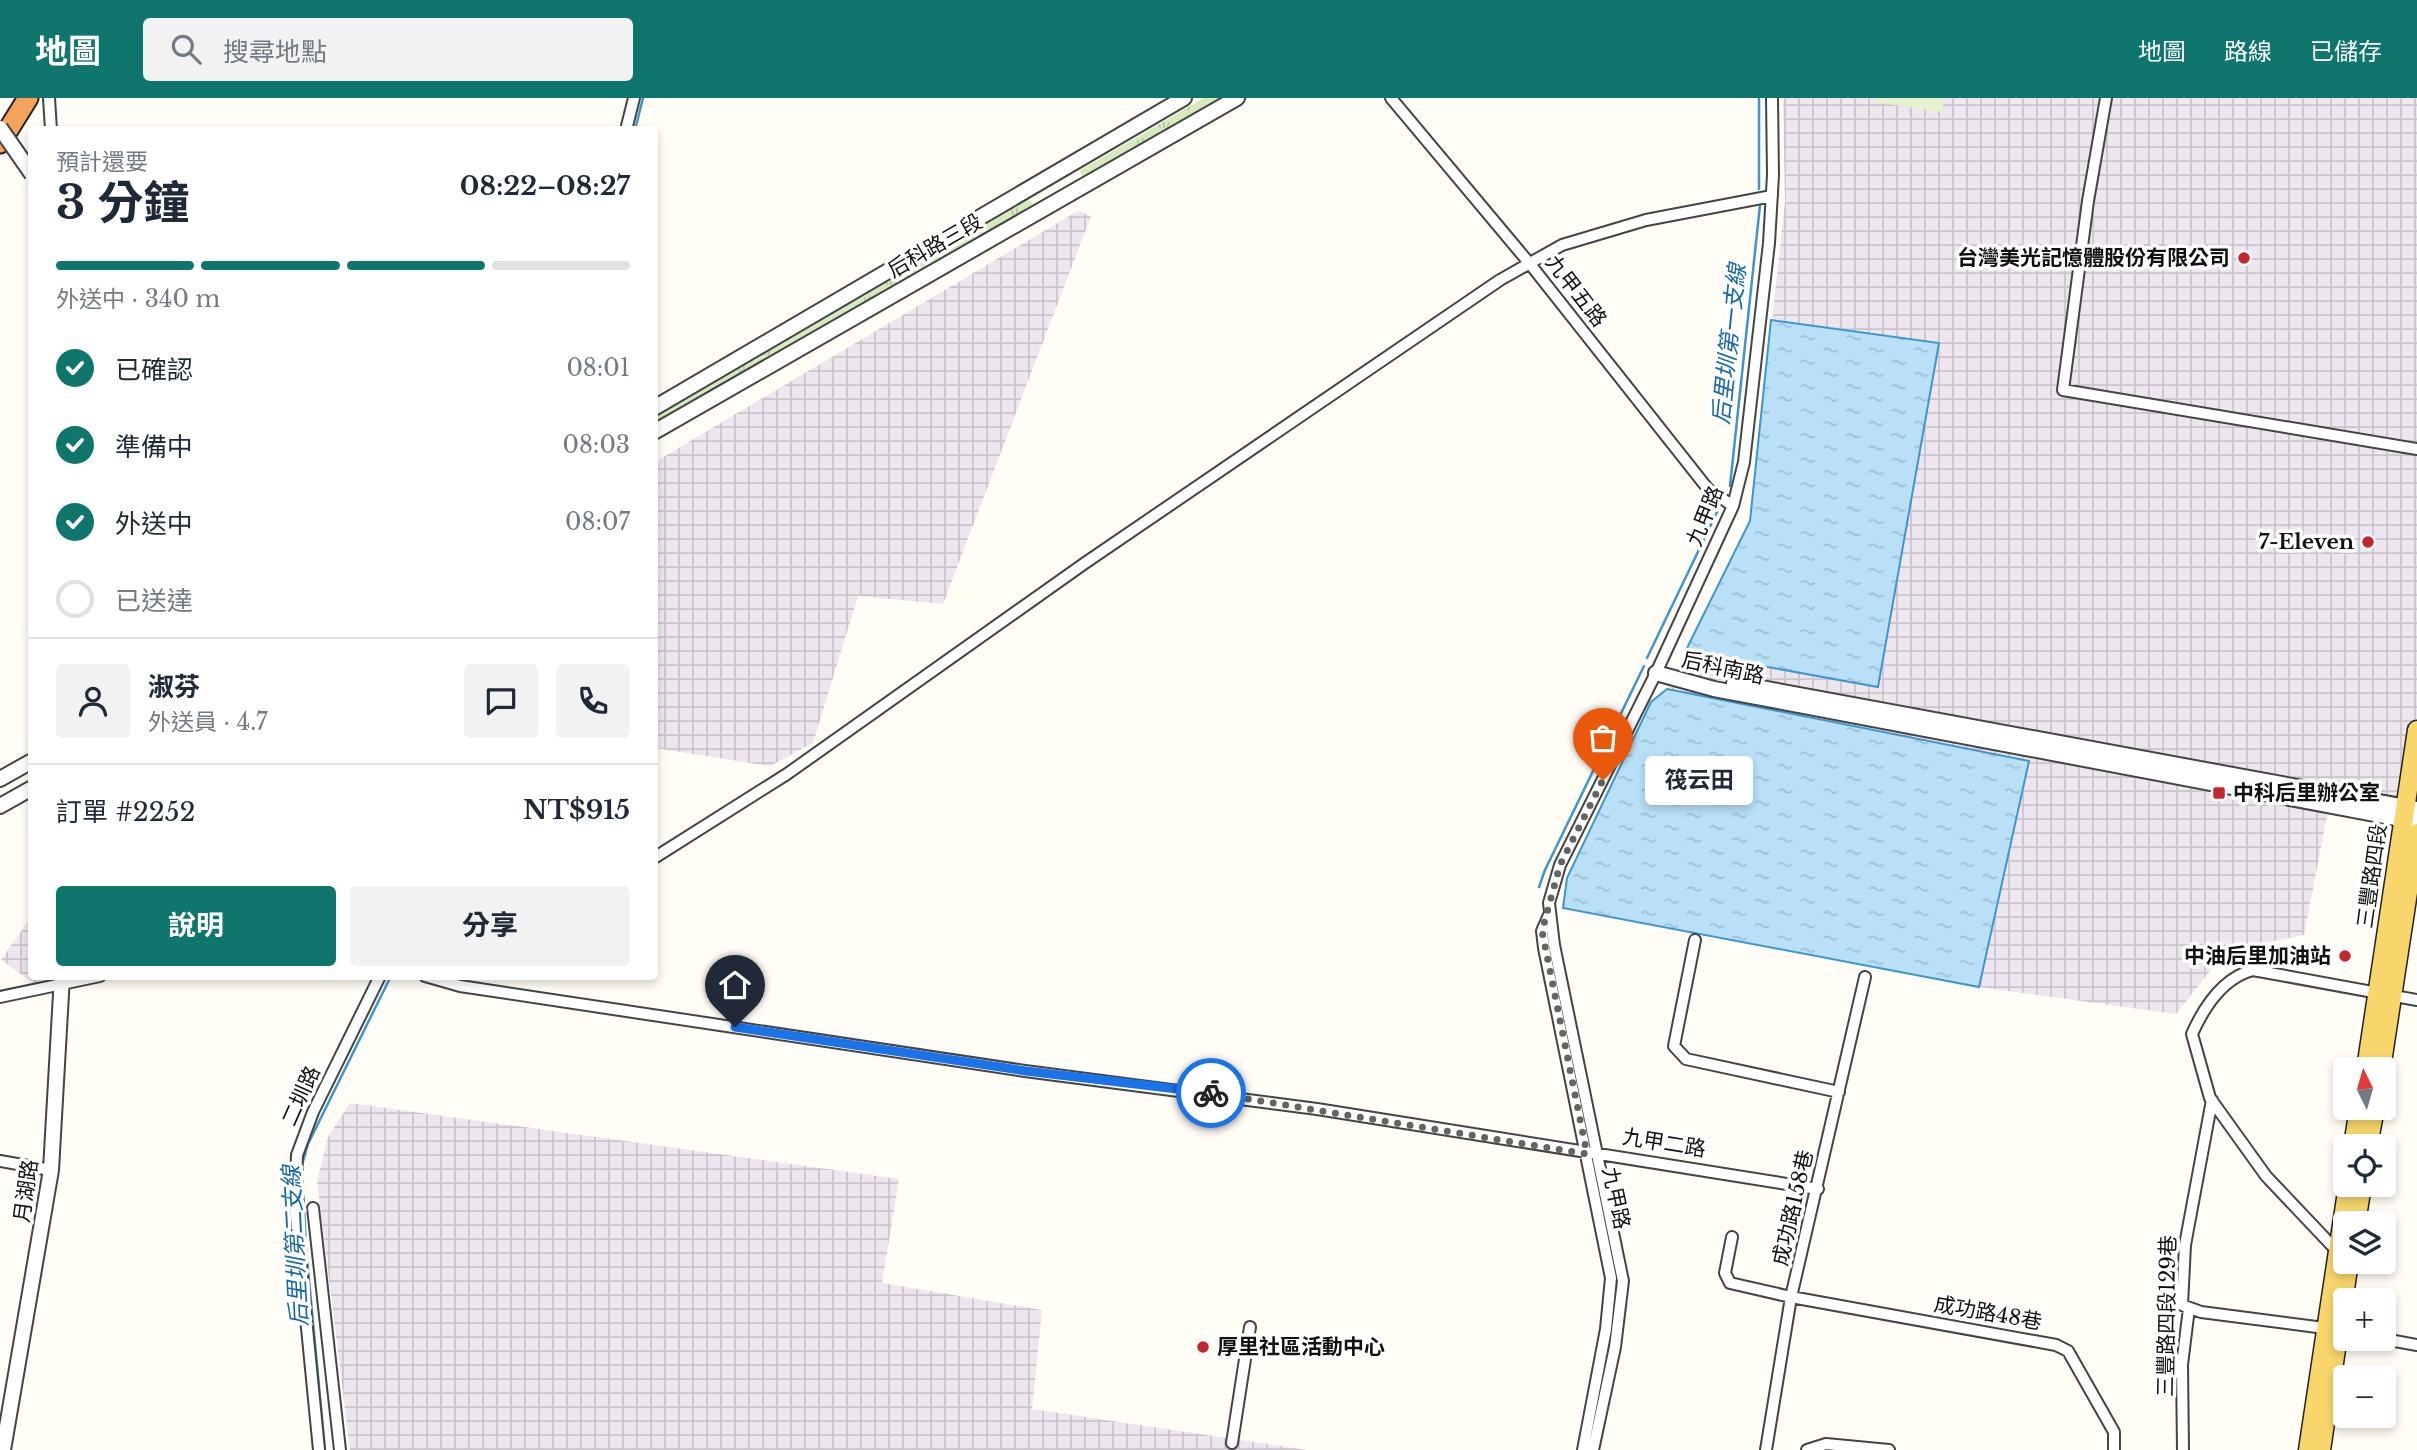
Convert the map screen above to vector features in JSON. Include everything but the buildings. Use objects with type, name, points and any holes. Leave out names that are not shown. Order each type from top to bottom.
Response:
[{"type":"highway","points":[[0,144],[28,98]]},
{"type":"main road","name":"三豐路四段","points":[[2382,1057],[2386,993],[2411,814],[2417,730]]},
{"type":"main road","name":"三豐路四段","points":[[2369,1057],[2386,993],[2417,834]]},
{"type":"main road","points":[[2308,1450],[2333,1343]]},
{"type":"main road","points":[[2321,1450],[2333,1351]]},
{"type":"street","points":[[49,98],[51,126]]},
{"type":"street","points":[[626,126],[634,98]]},
{"type":"street","name":"后科路三段","points":[[658,406],[1184,98]]},
{"type":"street","name":"后科路三段","points":[[658,430],[1237,98]]},
{"type":"street","name":"九甲五路","points":[[1391,98],[1530,264],[1708,489],[1733,506]]},
{"type":"street","name":"九甲路","points":[[1583,1450],[1611,1297],[1609,1258],[1593,1154],[1549,915],[1552,890],[1560,865],[1656,673],[1733,506],[1744,462],[1772,196],[1772,98]]},
{"type":"street","points":[[2106,98],[2088,201],[2063,390],[2417,449]]},
{"type":"street","points":[[0,128],[28,168]]},
{"type":"street","points":[[658,855],[787,774],[1096,555],[1448,314],[1562,245],[1646,220],[1772,196]]},
{"type":"street","name":"后科南路","points":[[1656,673],[1714,689],[2411,814]]},
{"type":"street","points":[[0,779],[28,763]]},
{"type":"street","points":[[0,806],[28,790]]},
{"type":"street","points":[[1695,940],[1674,1046],[1685,1059],[1839,1092]]},
{"type":"street","points":[[2333,1243],[2266,1176],[2212,1100],[2192,1034],[2205,1005],[2238,973],[2252,970],[2417,1000]]},
{"type":"street","name":"成功路158巷","points":[[1766,1450],[1791,1297],[1865,977]]},
{"type":"street","points":[[0,997],[62,980]]},
{"type":"street","name":"月湖路","points":[[4,1450],[51,1170],[62,980]]},
{"type":"street","name":"二圳路","points":[[319,1450],[295,1206],[297,1155],[313,1112],[378,980]]},
{"type":"street","name":"九甲二路","points":[[439,980],[460,986],[1026,1071],[1317,1109],[1818,1189]]},
{"type":"street","name":"三豐路四段129巷","points":[[2183,1450],[2182,1364],[2189,1308],[2182,1305],[2185,1245],[2212,1100]]},
{"type":"street","name":"九甲路","points":[[1593,1154],[1623,1280],[1616,1336],[1593,1450]]},
{"type":"street","points":[[0,1161],[51,1170]]},
{"type":"street","points":[[313,1208],[340,1450]]},
{"type":"street","name":"成功路48巷","points":[[1732,1237],[1725,1273],[1730,1283],[1791,1297],[2056,1345],[2068,1351],[2114,1432],[2115,1450]]},
{"type":"street","points":[[2189,1308],[2333,1330]]},
{"type":"street","points":[[1232,1443],[1250,1327]]},
{"type":"street","points":[[2396,1341],[2417,1345]]},
{"type":"street","points":[[1807,1450],[1826,1444],[1889,1450]]},
{"type":"shaded area","points":[[1783,98],[2417,98],[2417,801],[2333,785],[2304,935],[2226,951],[2176,1014],[1979,987],[1563,908],[1567,878],[1651,702],[1667,689],[1750,521],[1785,202]]},
{"type":"shaded area","points":[[1078,211],[1091,216],[943,604],[858,596],[813,743],[770,766],[658,748],[658,460]]},
{"type":"shaded area","points":[[28,921],[28,979],[1,960]]},
{"type":"shaded area","points":[[29,980],[45,980],[35,984]]},
{"type":"shaded area","points":[[350,1103],[899,1179],[882,1283],[1042,1310],[1032,1409],[1307,1450],[350,1450],[317,1181],[328,1137]]},
{"type":"green space","points":[[1204,98],[1225,98],[1085,179],[1079,171]]},
{"type":"green space","points":[[1875,98],[1944,98],[1942,112],[1875,102]]},
{"type":"green space","points":[[1027,197],[1035,209],[658,422],[658,412]]},
{"type":"water","points":[[1771,320],[1939,343],[1878,687],[1685,652],[1750,521]]},
{"type":"water","points":[[1667,689],[2029,761],[1979,987],[1563,908],[1567,878],[1651,702]]},
{"type":"waterway","name":"后里圳第二支線","points":[[636,126],[643,98]]},
{"type":"waterway","name":"后里圳第一支線","points":[[1759,98],[1759,189]]},
{"type":"waterway","name":"后里圳第一支線","points":[[1730,486],[1760,205]]},
{"type":"waterway","name":"后里圳第一支線","points":[[1647,658],[1719,508]]},
{"type":"waterway","name":"后里圳第一支線","points":[[1539,887],[1644,666]]},
{"type":"waterway","name":"后里圳第二支線","points":[[325,1450],[306,1248],[302,1165],[308,1144],[389,980]]},
{"type":"waterway","name":"后里圳第一支線","points":[[1605,1362],[1613,1324]]},
{"type":"waterway","name":"后里圳第一支線","points":[[1597,1405],[1599,1396]]},
{"type":"way so far","points":[[1211,1093],[1587,1154],[1542,931],[1549,915],[1549,903],[1560,865],[1603,780]]},
{"type":"place","name":"台灣美光記憶體股份有限公司","points":[[2244,258]]},
{"type":"place","name":"7-Eleven","points":[[2368,542]]},
{"type":"place","name":"筏云田","points":[[1603,780]]},
{"type":"place","name":"中科后里辦公室","points":[[2219,793]]},
{"type":"place","name":"中油后里加油站","points":[[2345,956]]},
{"type":"place","name":"厚里社區活動中心","points":[[1203,1347]]},
{"type":"route","points":[[735,1027],[1026,1071],[1211,1093]]}]
